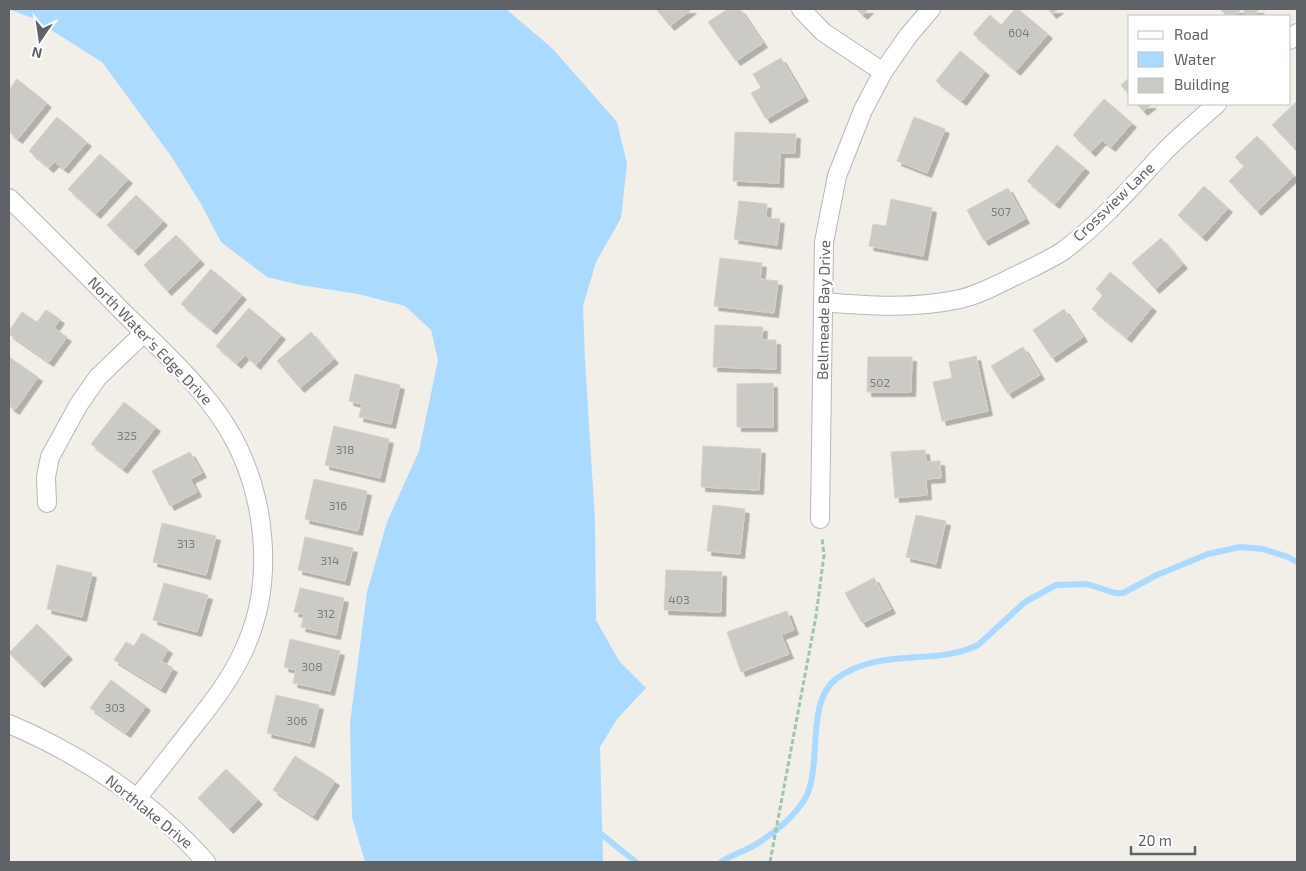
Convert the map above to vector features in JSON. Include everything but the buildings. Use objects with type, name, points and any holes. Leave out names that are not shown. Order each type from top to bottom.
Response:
[{"type":"street","points":[[801,9],[823,32],[883,72]]},
{"type":"street","name":"Bellmeade Bay Drive","points":[[820,519],[824,242],[837,176],[863,110],[883,72],[908,36],[931,9]]},
{"type":"street","name":"Crossview Lane","points":[[823,302],[870,306],[908,306],[960,299],[982,292],[1041,263],[1061,252],[1086,232],[1167,149],[1216,105]]},
{"type":"street","name":"North Water's Edge Drive","points":[[9,198],[196,386],[213,406],[235,442],[254,487],[260,517],[264,554],[253,625],[244,650],[232,674],[217,696],[137,798]]},
{"type":"street","points":[[48,503],[46,477],[50,456],[79,404],[98,378],[144,333]]},
{"type":"street","name":"Northlake Drive","points":[[9,724],[56,746],[137,798],[206,862]]},
{"type":"path","points":[[770,862],[816,616],[824,555],[820,519]]},
{"type":"water","points":[[9,9],[506,9],[553,49],[617,122],[627,164],[621,218],[596,262],[583,306],[595,521],[596,620],[619,661],[646,688],[617,719],[600,747],[603,862],[365,862],[352,817],[350,723],[367,592],[387,522],[419,451],[438,360],[431,330],[405,306],[358,294],[300,285],[267,277],[221,242],[201,204],[171,156],[102,62],[32,18]]},
{"type":"waterway","points":[[721,862],[756,844],[773,832],[791,817],[801,805],[810,786],[817,719],[821,703],[827,689],[836,679],[853,669],[889,660],[943,655],[978,645],[1025,602],[1056,585],[1087,584],[1115,593],[1123,593],[1157,575],[1208,554],[1240,547],[1263,549],[1297,562]]},
{"type":"waterway","points":[[596,830],[636,862]]}]
